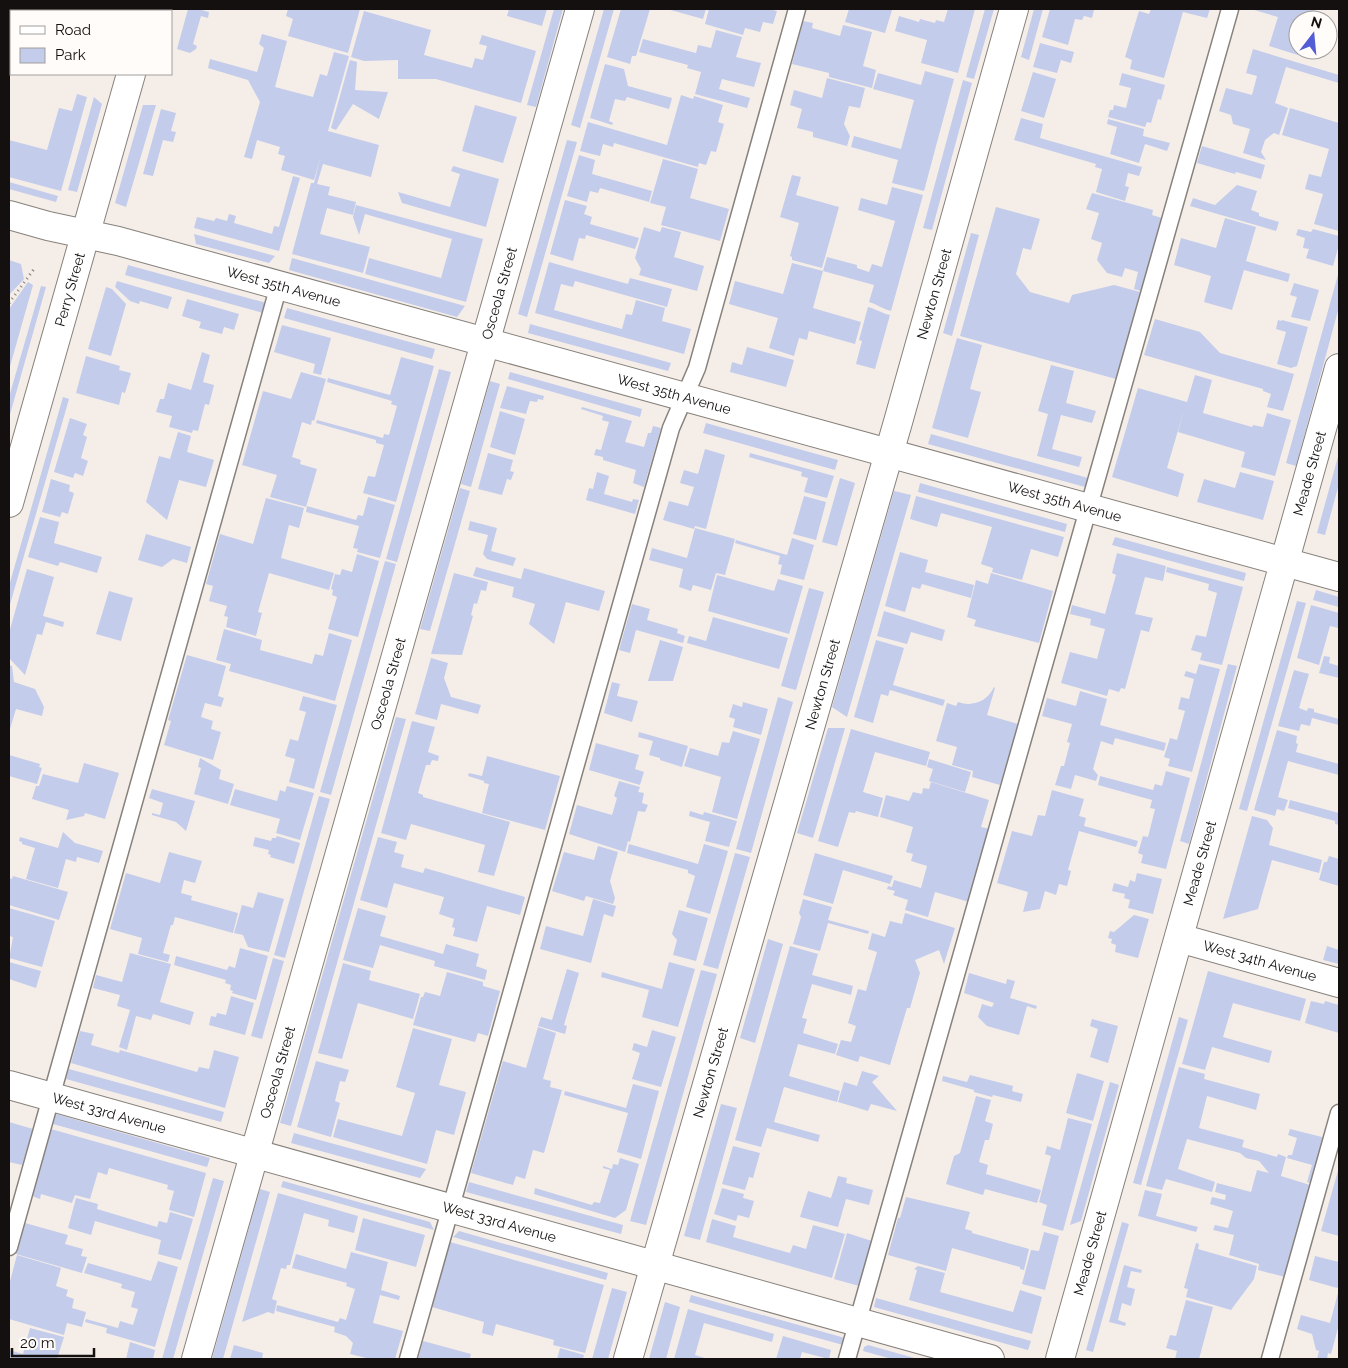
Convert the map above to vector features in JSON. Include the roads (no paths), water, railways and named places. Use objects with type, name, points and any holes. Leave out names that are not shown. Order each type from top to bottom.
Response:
[{"type":"street","name":"Osceola Street","points":[[196,1359],[580,9]]},
{"type":"street","name":"Newton Street","points":[[628,1359],[889,453],[1014,9]]},
{"type":"street","name":"Perry Street","points":[[9,503],[130,75]]},
{"type":"street","name":"West 35th Avenue","points":[[9,215],[48,226],[118,241],[1339,577]]},
{"type":"street","name":"Meade Street","points":[[1060,1359],[1339,368]]},
{"type":"street","name":"West 34th Avenue","points":[[1179,938],[1339,983]]},
{"type":"street","name":"West 33rd Avenue","points":[[9,1085],[990,1359]]},
{"type":"lane","points":[[408,1359],[671,428],[697,368],[798,9]]},
{"type":"lane","points":[[847,1359],[1230,9]]},
{"type":"lane","points":[[9,1247],[278,285]]},
{"type":"lane","points":[[1270,1359],[1339,1114]]}]
